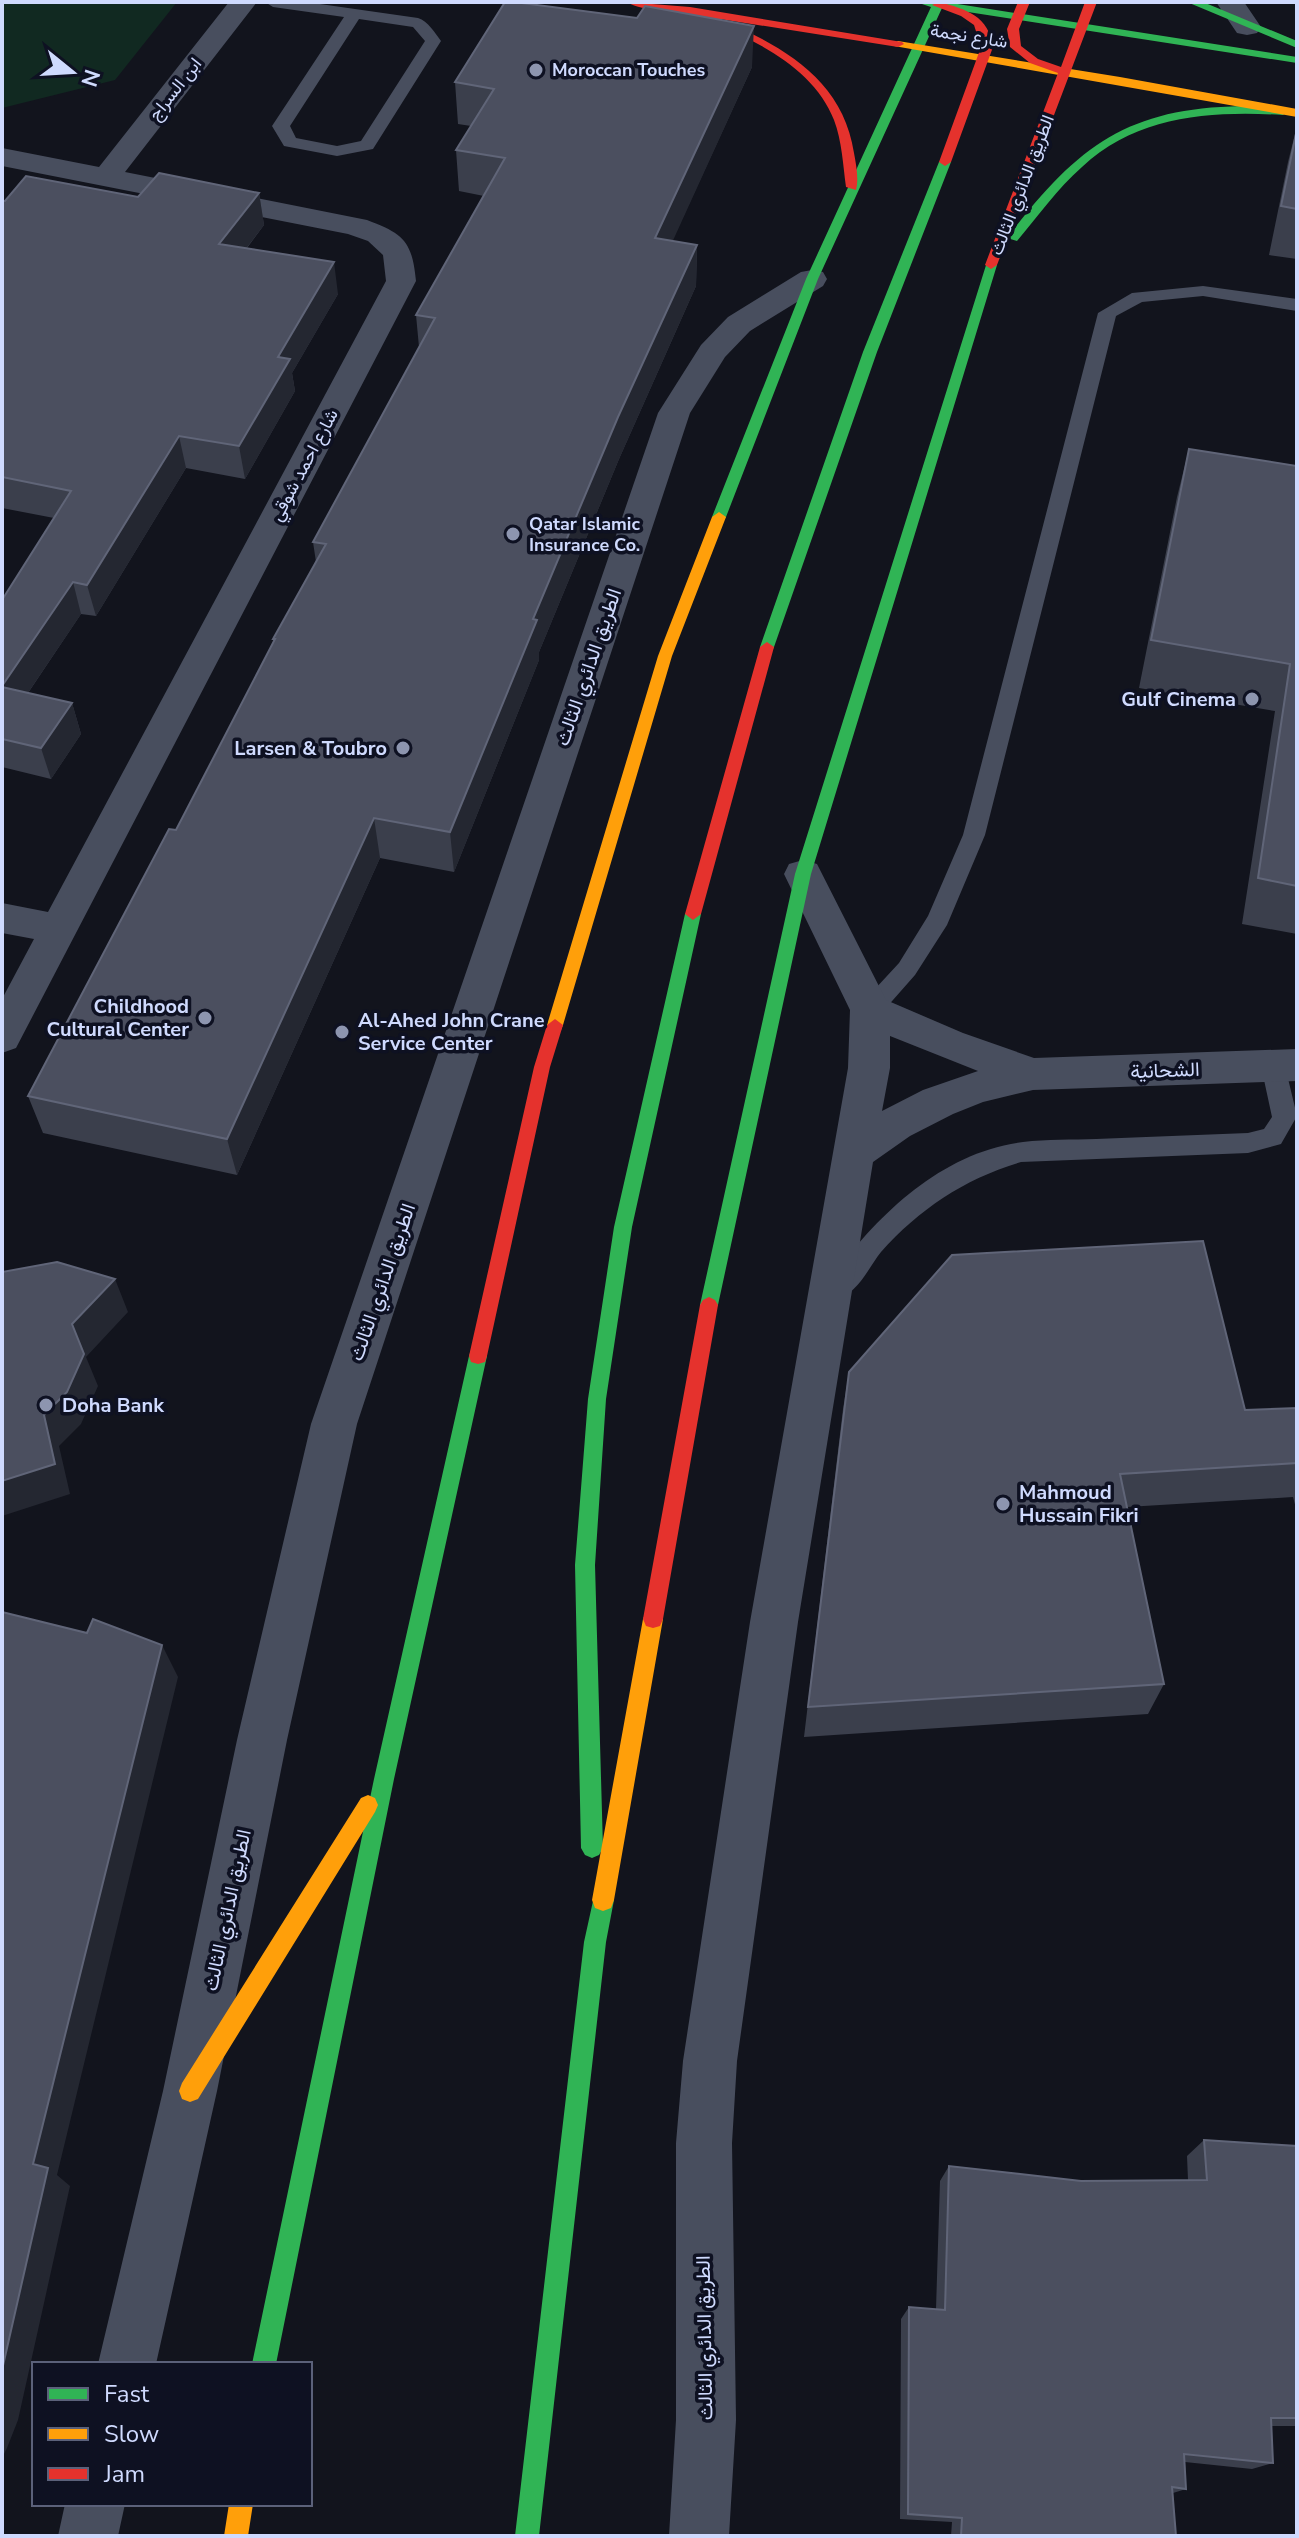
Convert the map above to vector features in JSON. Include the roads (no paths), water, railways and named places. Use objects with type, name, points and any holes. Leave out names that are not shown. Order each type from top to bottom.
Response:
[{"type":"main road","name":"شارع نجمة","points":[[633,2],[984,58],[1290,112]]},
{"type":"main road","name":"الطريق الدائري الثالث","points":[[527,2536],[595,1942],[710,1302],[803,874],[991,264],[1091,2]]},
{"type":"main road","points":[[1193,2],[1247,27],[1297,45]]},
{"type":"main road","name":"شارع نجمة","points":[[933,3],[1021,9],[1082,27],[1297,60]]},
{"type":"main road","points":[[264,2362],[384,1779],[542,1067],[665,656],[812,279],[917,48],[933,3],[972,16],[984,27],[988,40],[984,58],[870,352],[769,641],[700,883],[623,1227],[597,1399],[585,1565],[595,1942]]},
{"type":"main road","points":[[1021,9],[1013,35],[1016,47],[1034,61],[1065,72]]},
{"type":"main road","points":[[690,10],[781,55],[815,81],[839,117],[852,187]]},
{"type":"main road","points":[[892,102],[918,95]]},
{"type":"main road","points":[[947,100],[964,114]]},
{"type":"main road","points":[[991,264],[1074,168],[1119,135],[1157,118],[1203,109],[1241,107],[1290,112]]},
{"type":"main road","points":[[190,2091],[384,1779]]},
{"type":"main road","points":[[236,2536],[241,2506]]},
{"type":"street","name":"ابن السراج","points":[[107,176],[243,2]]},
{"type":"street","points":[[1230,2],[1247,27]]},
{"type":"street","name":"شارع احمد شوقي","points":[[2,157],[356,226],[379,235],[398,252],[401,281],[2,1037]]},
{"type":"street","name":"الطريق الدائري الثالث","points":[[127,2362],[190,2091],[262,1740],[334,1424],[674,413],[712,352],[739,324],[812,279]]},
{"type":"street","name":"الطريق الدائري الثالث","points":[[699,2536],[706,2420],[704,2143],[710,2061],[765,1684],[823,1324],[869,1068],[870,1010],[803,874]]},
{"type":"street","points":[[2,918],[57,929]]},
{"type":"street","name":"الشحانية","points":[[870,1010],[949,1044],[1033,1074]]},
{"type":"street","name":"الشحانية","points":[[853,1154],[905,1116],[935,1101],[966,1089],[1033,1074],[1285,1065]]},
{"type":"street","points":[[88,2536],[95,2506]]},
{"type":"lane","points":[[273,2],[418,23],[433,41],[367,145],[337,151],[290,142],[281,126],[354,14]]},
{"type":"lane","points":[[870,1010],[907,969],[939,919],[974,835],[1107,313],[1138,297],[1203,291],[1297,305]]},
{"type":"lane","points":[[823,1324],[839,1289],[860,1256],[886,1228],[974,1166],[1021,1152],[1261,1142],[1280,1129],[1285,1118],[1285,1065]]},
{"type":"place","name":"Moroccan Touches","points":[[536,70]]},
{"type":"place","name":"Qatar Islamic Insurance Co.","points":[[513,534]]},
{"type":"place","name":"Gulf Cinema","points":[[1252,699]]},
{"type":"place","name":"Larsen & Toubro","points":[[403,748]]},
{"type":"place","name":"Childhood Cultural Center","points":[[205,1018]]},
{"type":"place","name":"Al-Ahed John Crane Service Center","points":[[342,1032]]},
{"type":"place","name":"Doha Bank","points":[[46,1405]]},
{"type":"place","name":"Mahmoud Hussain Fikri","points":[[1003,1504]]}]
